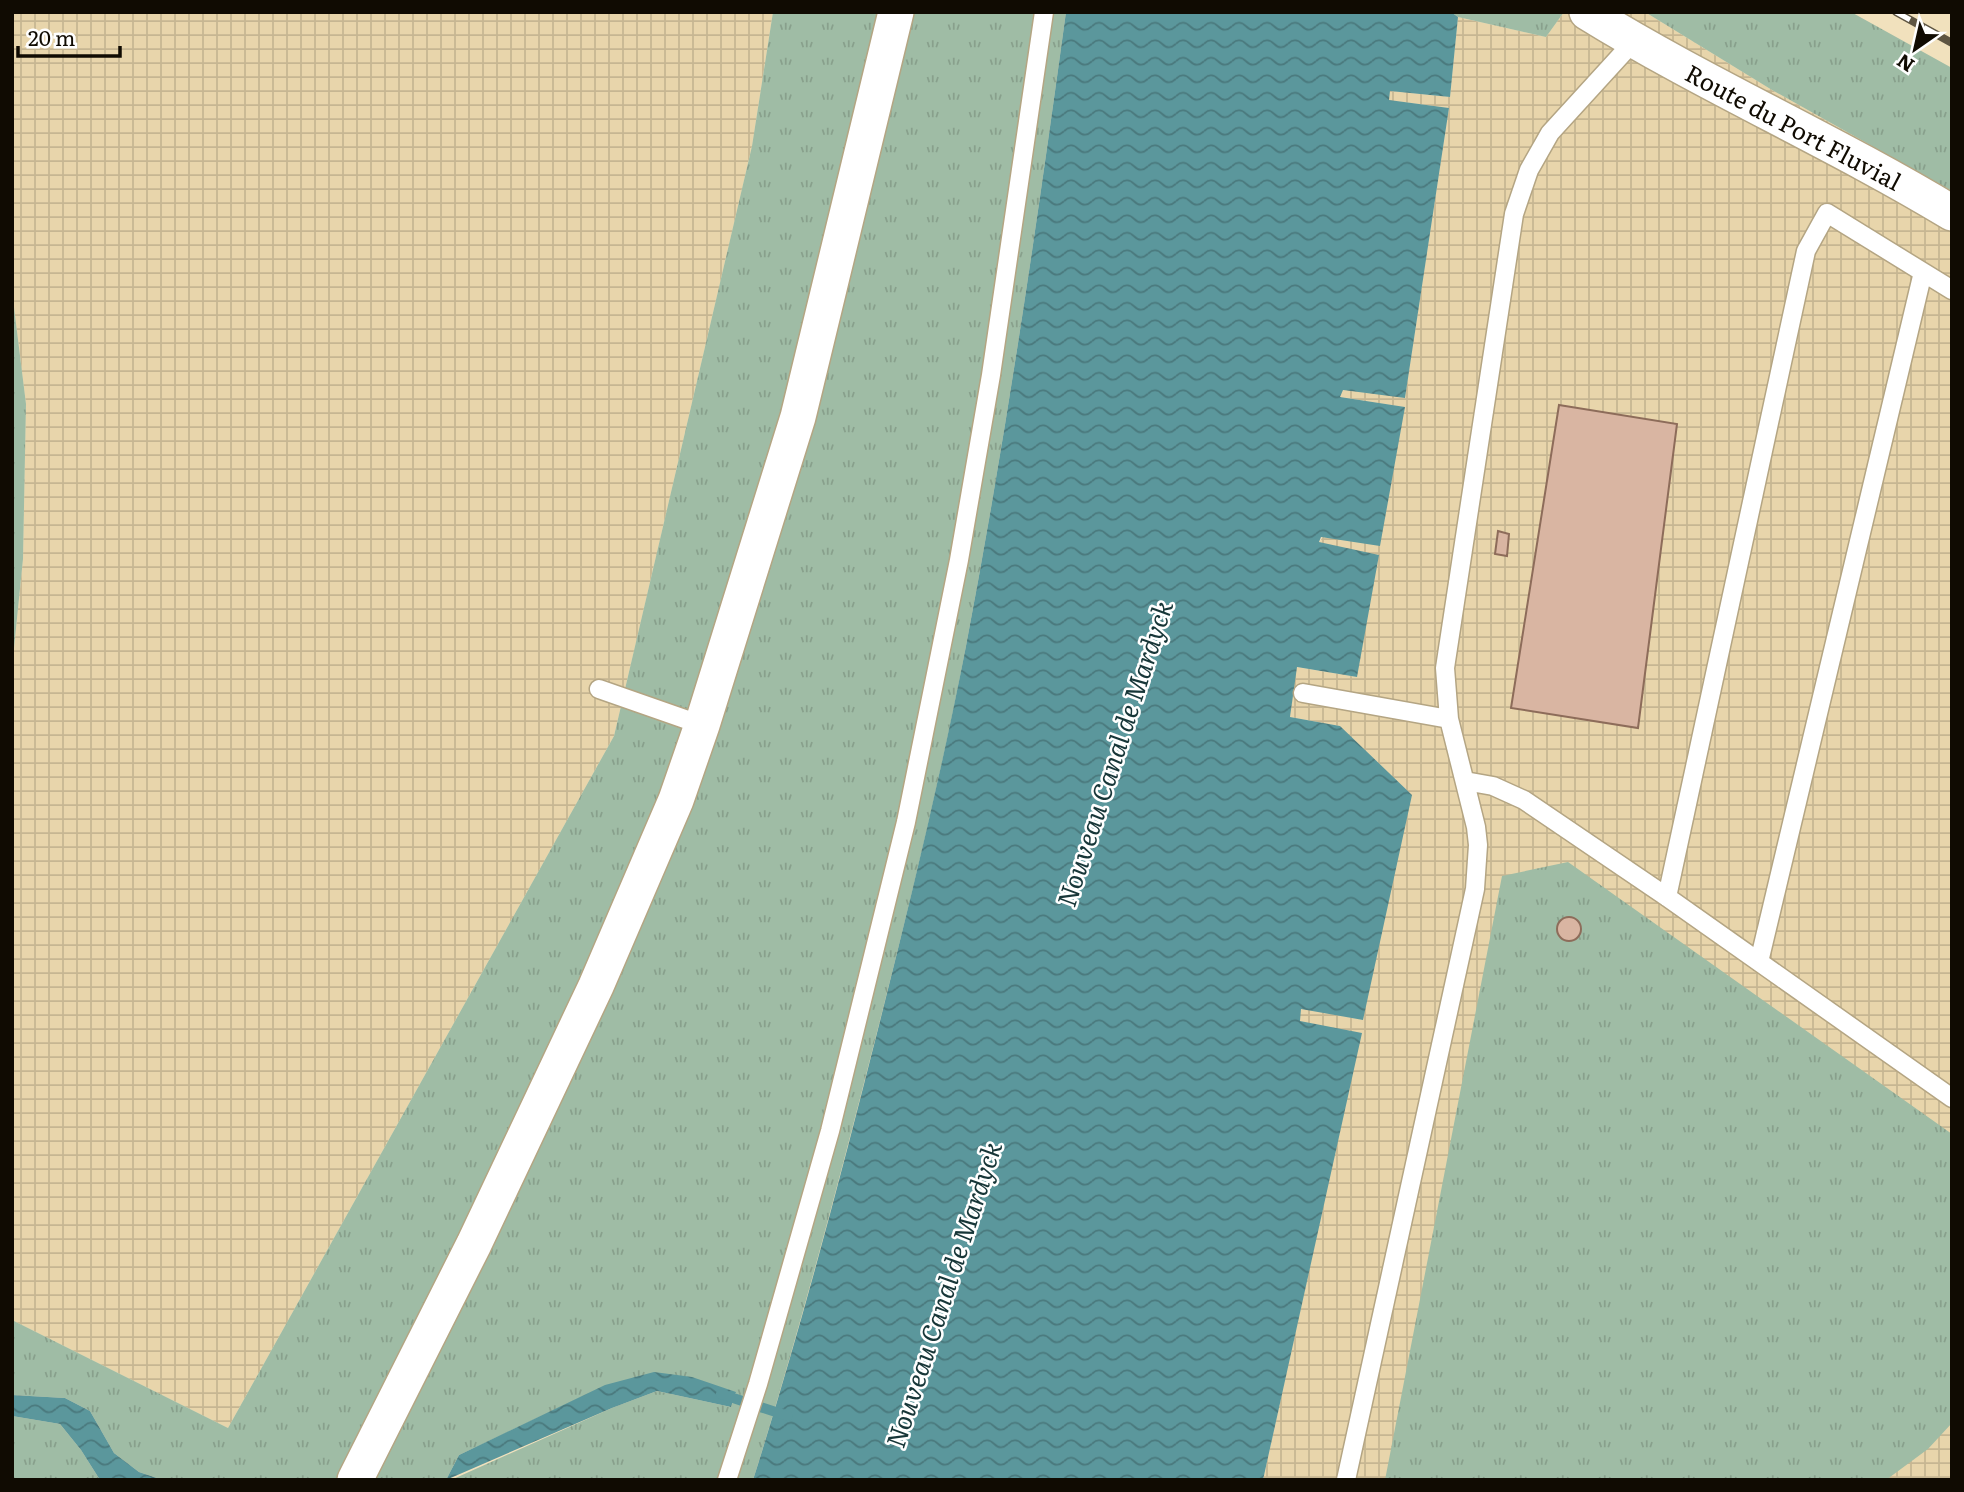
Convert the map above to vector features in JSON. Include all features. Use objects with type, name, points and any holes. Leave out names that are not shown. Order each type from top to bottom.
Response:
[{"type":"street","points":[[355,1480],[474,1244],[596,986],[664,831],[702,724],[799,417],[896,12]]},
{"type":"street","name":"Route du Port Fluvial","points":[[1587,12],[1634,41],[1790,122],[1952,213]]},
{"type":"lane","points":[[727,1480],[758,1384],[830,1131],[906,822],[959,561],[991,375],[1044,12]]},
{"type":"lane","points":[[1346,1480],[1475,889],[1478,845],[1472,807],[1449,719],[1445,688],[1447,643],[1514,214],[1529,170],[1550,133],[1634,41]]},
{"type":"lane","points":[[1667,897],[1806,251],[1827,212],[1952,290]]},
{"type":"lane","points":[[1759,962],[1923,272]]},
{"type":"lane","points":[[599,689],[702,724]]},
{"type":"lane","points":[[1303,693],[1449,719]]},
{"type":"lane","points":[[1465,781],[1493,786],[1524,800],[1667,897],[1952,1098]]},
{"type":"shaded area","points":[[12,12],[773,12],[752,146],[614,736],[228,1428],[12,1320],[12,668],[23,559],[26,404],[12,291]]},
{"type":"shaded area","points":[[1564,12],[1645,12],[1772,90],[1952,191],[1952,1480],[1263,1480],[1361,1034],[1299,1021],[1301,1008],[1363,1020],[1340,726],[1290,717],[1296,667],[1357,677],[1319,543],[1404,407],[1340,397],[1342,390],[1405,397],[1449,108],[1388,100],[1390,91],[1450,97],[1458,17],[1546,37]]},
{"type":"green space","points":[[773,12],[1066,12],[1008,409],[981,567],[946,744],[847,1148],[753,1480],[451,1480],[612,1408],[657,1391],[731,1407],[736,1393],[605,1386],[459,1455],[446,1480],[163,1480],[139,1472],[114,1453],[90,1411],[65,1398],[12,1395],[12,1320],[228,1428],[614,736],[752,146]]},
{"type":"green space","points":[[1451,12],[1564,12],[1546,37],[1458,17]]},
{"type":"green space","points":[[1645,12],[1851,12],[1952,68],[1952,191],[1772,90]]},
{"type":"green space","points":[[12,291],[26,404],[23,559],[12,668]]},
{"type":"green space","points":[[1568,862],[1952,1134],[1952,1423],[1928,1449],[1886,1480],[1385,1480],[1502,876]]},
{"type":"green space","points":[[12,1416],[60,1424],[100,1480],[12,1480]]},
{"type":"water","name":"Nouveau Canal de Mardyck","points":[[1066,12],[1451,12],[1458,17],[1450,97],[1390,91],[1389,100],[1449,108],[1405,398],[1343,390],[1340,397],[1405,407],[1380,546],[1321,537],[1319,542],[1379,555],[1357,677],[1297,667],[1290,717],[1340,726],[1412,795],[1363,1020],[1301,1009],[1300,1021],[1362,1033],[1263,1480],[753,1480],[803,1312],[849,1142],[902,934],[946,742],[981,567],[1008,409]]},
{"type":"water","points":[[654,1372],[692,1377],[736,1392],[731,1407],[657,1391],[446,1480],[459,1455],[605,1385]]},
{"type":"water","points":[[12,1395],[65,1398],[90,1411],[114,1453],[139,1472],[163,1480],[100,1480],[60,1424],[12,1416]]},
{"type":"building","points":[[1559,405],[1677,424],[1638,728],[1511,708]]},
{"type":"building","points":[[1498,531],[1509,534],[1507,556],[1495,554]]},
{"type":"building","points":[[1569,917],[1577,921],[1581,929],[1577,937],[1569,941],[1561,937],[1557,929],[1561,921]]},
{"type":"waterway","points":[[721,1394],[788,1416]]},
{"type":"railway","points":[[1896,12],[1952,43]]}]
